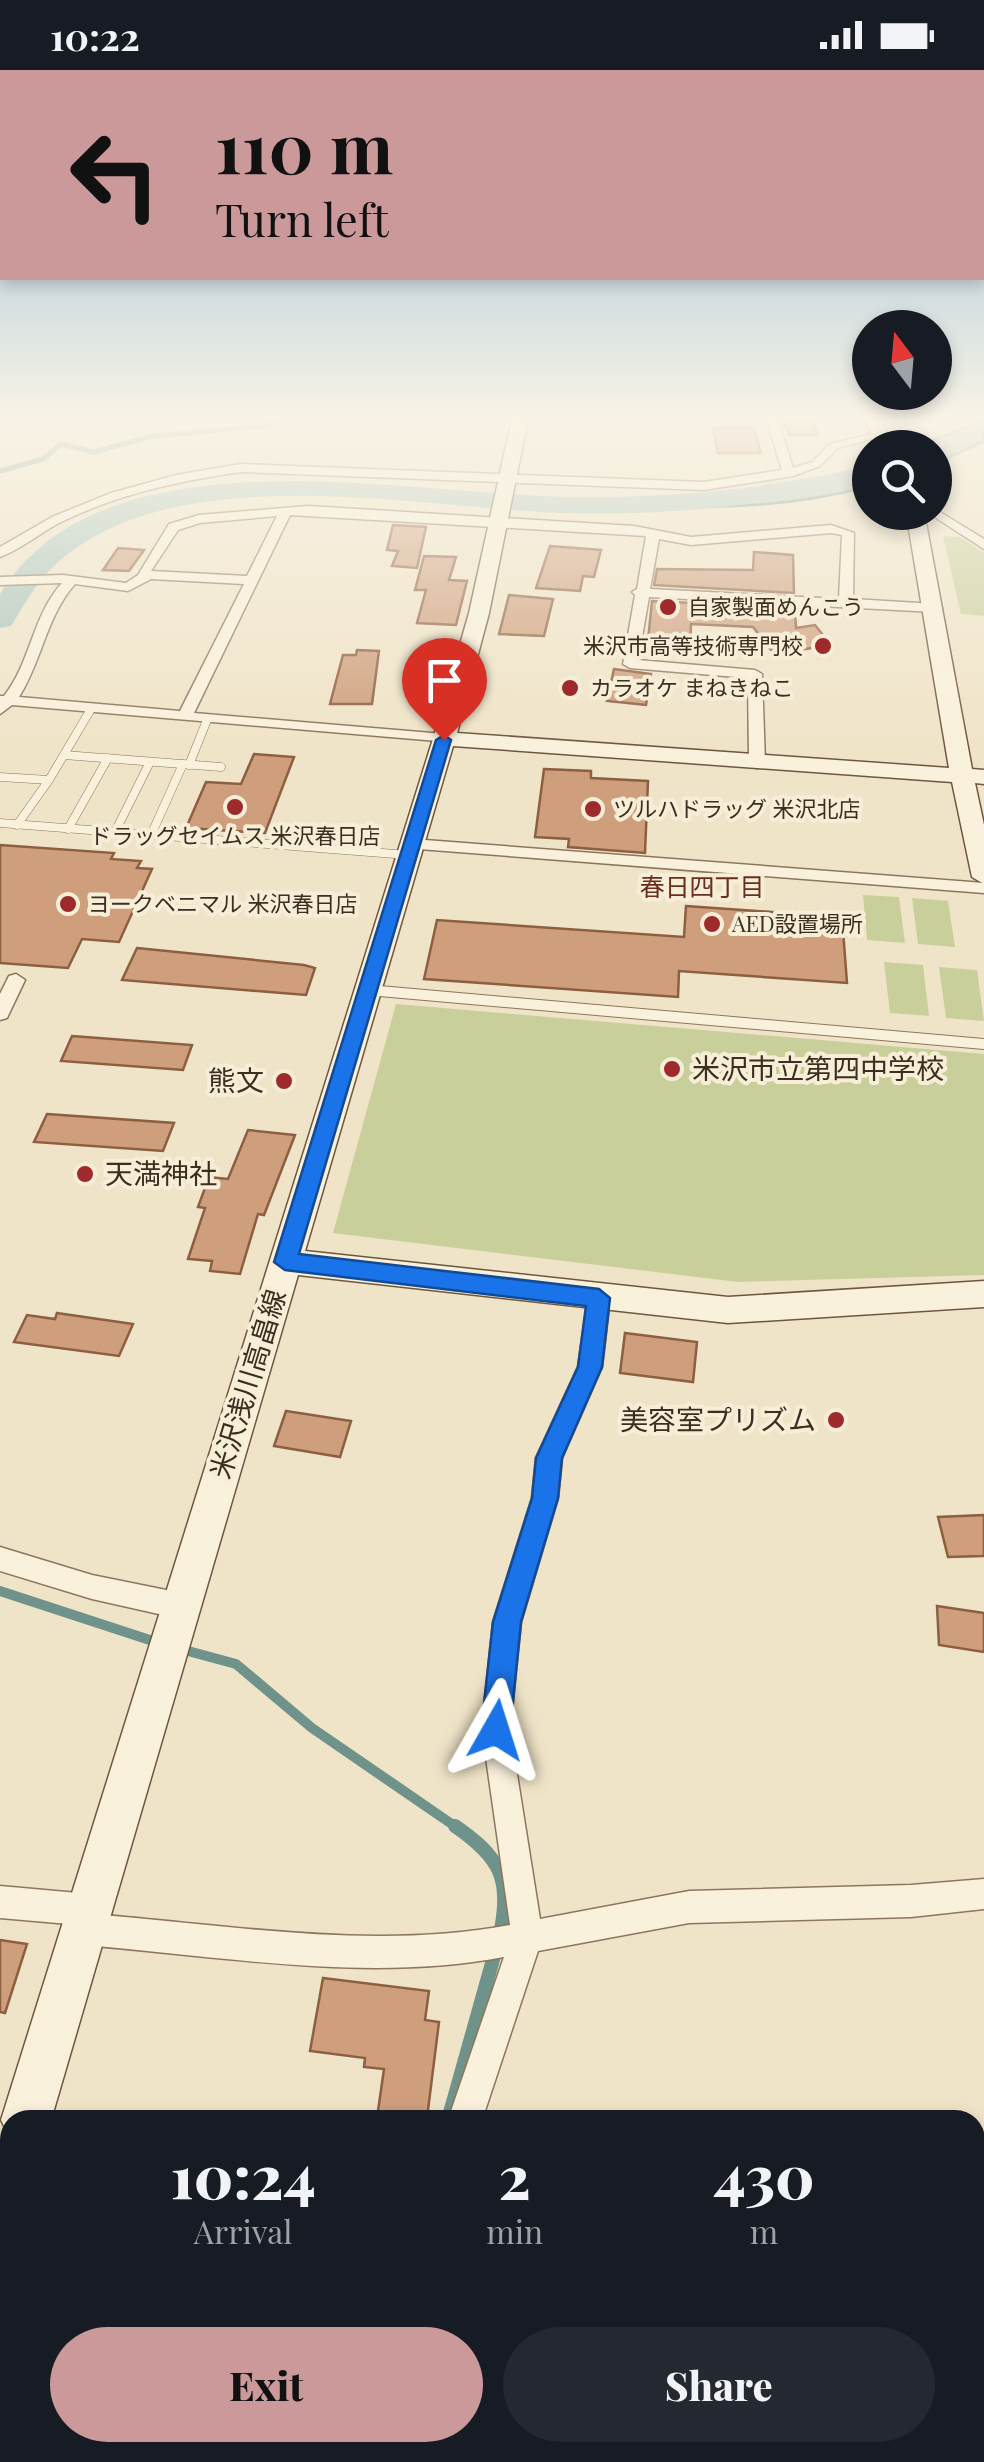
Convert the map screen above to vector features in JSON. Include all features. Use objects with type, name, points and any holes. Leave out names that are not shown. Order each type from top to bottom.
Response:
[{"type":"main road","name":"米沢浅川高畠線","points":[[29,2110],[444,740],[497,526]]},
{"type":"main road","points":[[919,530],[972,776],[984,877]]},
{"type":"main road","points":[[444,740],[972,776]]},
{"type":"main road","points":[[285,1262],[728,1310],[984,1294]]},
{"type":"street","points":[[0,554],[42,526]]},
{"type":"street","points":[[178,526],[173,527],[142,573],[252,580]]},
{"type":"street","points":[[184,718],[279,526]]},
{"type":"street","points":[[545,526],[691,540],[830,529],[848,533],[846,604]]},
{"type":"street","points":[[954,526],[984,545]]},
{"type":"street","points":[[652,534],[630,664],[756,674],[757,763]]},
{"type":"street","points":[[0,581],[67,580],[128,587],[148,575]]},
{"type":"street","points":[[67,580],[41,620],[33,655],[3,703],[444,740]]},
{"type":"street","points":[[640,592],[935,608]]},
{"type":"street","points":[[410,849],[984,888]]},
{"type":"street","points":[[0,1014],[16,980]]},
{"type":"street","points":[[468,2110],[520,1937],[496,1730],[507,1622],[545,1498],[549,1458],[590,1367],[599,1298]]},
{"type":"street","points":[[0,1559],[92,1587],[181,1606]]},
{"type":"street","points":[[0,1902],[86,1919],[380,1954],[465,1949],[689,1907],[911,1902],[984,1894]]},
{"type":"lane","points":[[17,825],[91,709]]},
{"type":"lane","points":[[151,835],[207,720]]},
{"type":"lane","points":[[64,755],[221,767]]},
{"type":"lane","points":[[68,828],[108,758]]},
{"type":"lane","points":[[116,832],[150,762]]},
{"type":"lane","points":[[0,778],[49,780]]},
{"type":"lane","points":[[0,823],[410,849]]},
{"type":"lane","points":[[368,990],[984,1044]]},
{"type":"green space","points":[[943,536],[960,537],[984,553],[984,616],[961,614]]},
{"type":"green space","points":[[863,895],[899,897],[905,943],[867,940]]},
{"type":"green space","points":[[912,898],[948,901],[955,947],[918,944]]},
{"type":"green space","points":[[884,962],[923,965],[929,1016],[890,1013]]},
{"type":"green space","points":[[939,967],[977,970],[984,1021],[946,1018]]},
{"type":"green space","points":[[396,1004],[984,1054],[984,1275],[738,1282],[333,1233]]},
{"type":"building","points":[[393,526],[426,527],[417,568],[392,566],[398,551],[387,550]]},
{"type":"building","points":[[550,546],[601,550],[594,577],[583,576],[580,591],[536,588]]},
{"type":"building","points":[[118,548],[144,550],[129,571],[103,570]]},
{"type":"building","points":[[754,552],[793,555],[794,593],[654,585],[657,569],[753,570]]},
{"type":"building","points":[[424,556],[456,557],[449,580],[467,581],[456,625],[417,623],[426,590],[415,590]]},
{"type":"building","points":[[509,595],[553,599],[544,636],[499,634]]},
{"type":"building","points":[[652,601],[795,608],[796,628],[815,625],[831,645],[774,654],[753,627],[691,624],[690,652],[647,650]]},
{"type":"building","points":[[357,650],[379,651],[372,704],[330,704],[343,655],[356,655]]},
{"type":"building","points":[[614,669],[651,674],[646,705],[607,701]]},
{"type":"building","name":"ドラッグセイムス 米沢春日店","points":[[254,754],[294,757],[265,833],[186,828],[206,782],[241,784]]},
{"type":"building","name":"ツルハドラッグ 米沢北店","points":[[544,769],[591,771],[591,778],[648,781],[645,853],[568,847],[569,839],[535,837]]},
{"type":"building","name":"ヨークベニマル 米沢春日店","points":[[0,845],[114,853],[111,859],[141,861],[137,868],[152,869],[119,942],[82,939],[68,968],[0,963]]},
{"type":"building","points":[[686,906],[842,917],[847,983],[679,971],[678,997],[424,979],[437,920],[684,937]]},
{"type":"building","points":[[137,948],[315,968],[306,995],[122,980]]},
{"type":"building","points":[[72,1036],[192,1045],[183,1070],[61,1061]]},
{"type":"building","points":[[47,1114],[174,1123],[163,1151],[34,1142]]},
{"type":"building","points":[[248,1130],[295,1135],[264,1215],[258,1214],[240,1274],[210,1271],[212,1261],[188,1259],[205,1208],[198,1207],[209,1177],[228,1179]]},
{"type":"building","points":[[57,1313],[133,1324],[119,1356],[14,1342],[27,1315],[55,1319]]},
{"type":"building","points":[[625,1333],[697,1342],[693,1382],[620,1373]]},
{"type":"building","points":[[286,1411],[351,1421],[340,1457],[274,1446]]},
{"type":"building","points":[[984,1515],[984,1556],[948,1557],[938,1517]]},
{"type":"building","points":[[937,1606],[984,1613],[984,1652],[939,1645]]},
{"type":"building","points":[[0,1940],[27,1944],[5,2013],[0,2012]]},
{"type":"building","points":[[323,1978],[429,1991],[425,2020],[439,2022],[428,2110],[378,2110],[384,2069],[364,2067],[365,2058],[310,2051]]},
{"type":"waterway","points":[[0,619],[20,586],[45,558],[95,526]]},
{"type":"waterway","points":[[0,1591],[162,1644]]},
{"type":"waterway","points":[[177,1648],[236,1664],[312,1728],[459,1829]]},
{"type":"waterway","points":[[455,1826],[483,1848],[499,1871],[504,1898],[500,1934]]},
{"type":"waterway","points":[[451,2110],[496,1949]]},
{"type":"place","name":"自家製面めんこう","points":[[668,607]]},
{"type":"place","name":"米沢市高等技術専門校","points":[[823,646]]},
{"type":"place","name":"カラオケ まねきねこ","points":[[570,688]]},
{"type":"place","name":"ドラッグセイムス 米沢春日店","points":[[235,807]]},
{"type":"place","name":"ツルハドラッグ 米沢北店","points":[[593,809]]},
{"type":"place","name":"ヨークベニマル 米沢春日店","points":[[68,904]]},
{"type":"place","name":"AED設置場所","points":[[712,924]]},
{"type":"place","name":"米沢市立第四中学校","points":[[672,1069]]},
{"type":"place","name":"熊文","points":[[284,1081]]},
{"type":"place","name":"天満神社","points":[[85,1174]]},
{"type":"place","name":"美容室プリズム","points":[[836,1420]]},
{"type":"district","name":"春日四丁目","points":[[702,887]]},
{"type":"route","points":[[444,740],[285,1262],[599,1298],[590,1367],[549,1458],[545,1498],[507,1622],[496,1730]]}]
